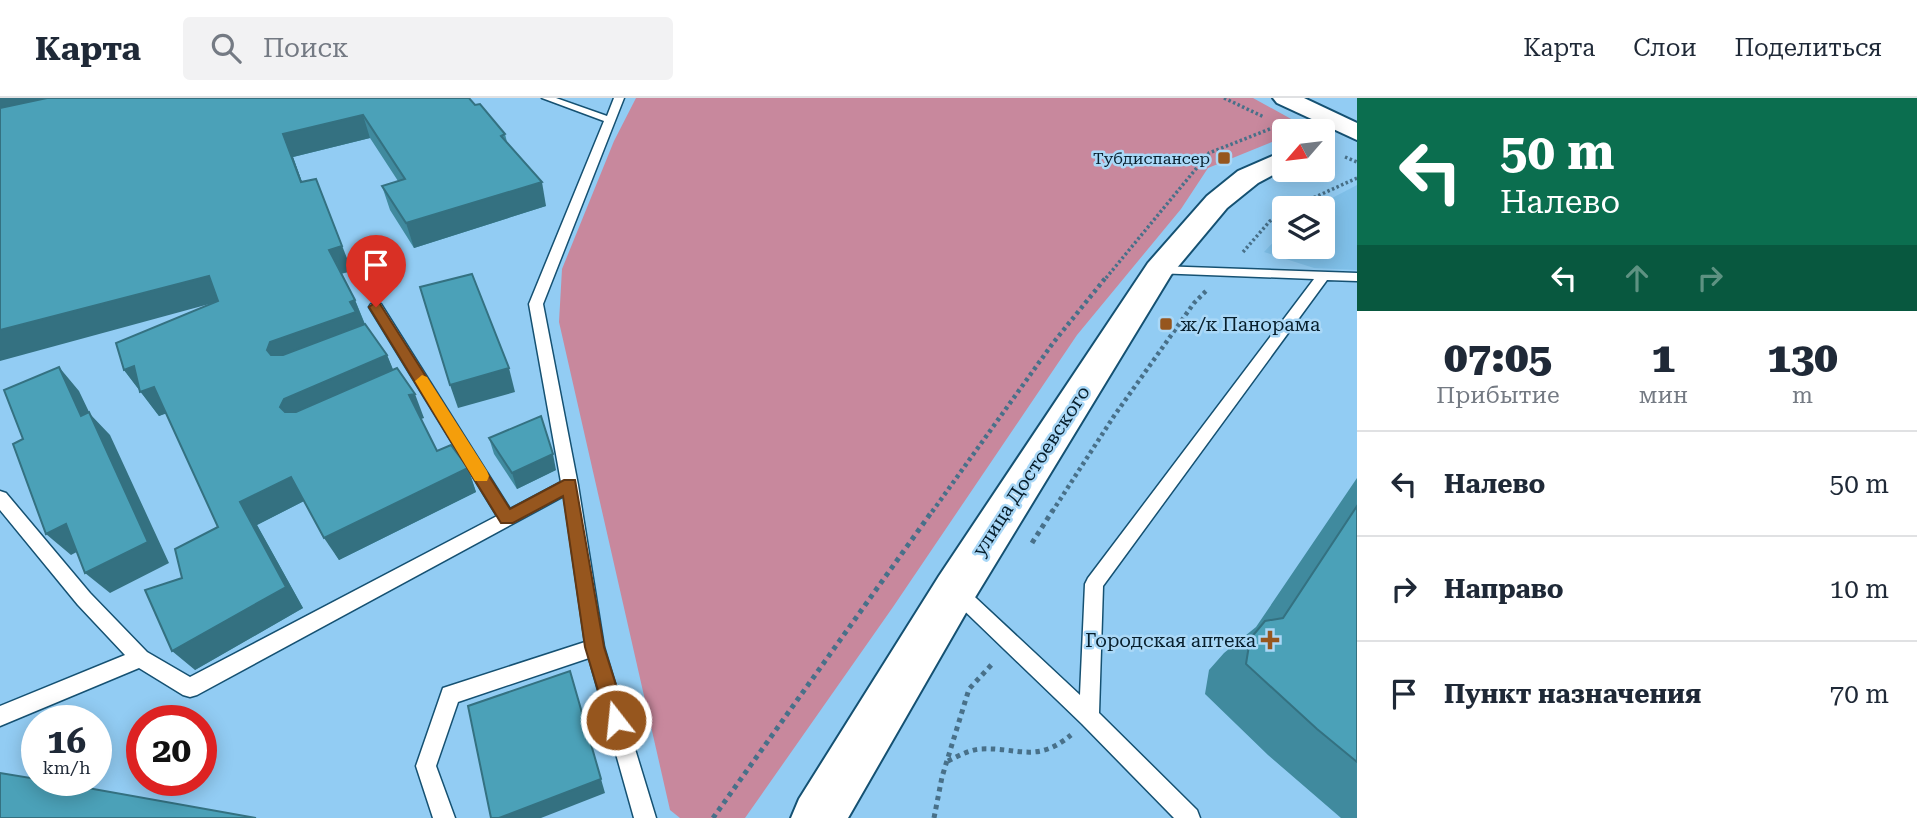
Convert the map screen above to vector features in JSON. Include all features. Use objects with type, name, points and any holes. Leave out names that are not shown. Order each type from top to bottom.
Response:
[{"type":"main road","points":[[1285,98],[1357,132]]},
{"type":"main road","points":[[1335,140],[1357,132]]},
{"type":"main road","name":"улица Достоевского","points":[[818,818],[955,590],[1160,270],[1217,202],[1248,177],[1272,165]]},
{"type":"lane","points":[[547,98],[610,120]]},
{"type":"lane","points":[[619,98],[536,304],[570,485],[595,647],[645,818]]},
{"type":"lane","points":[[1160,270],[1357,277]]},
{"type":"lane","points":[[1089,717],[1094,584],[1323,276]]},
{"type":"lane","points":[[376,307],[386,336],[507,519]]},
{"type":"lane","points":[[0,498],[84,599],[140,657],[190,688],[570,485]]},
{"type":"lane","points":[[955,590],[1089,717],[1189,818]]},
{"type":"lane","points":[[444,818],[426,766],[450,695],[595,647]]},
{"type":"lane","points":[[0,716],[140,657]]},
{"type":"path","points":[[713,818],[1053,343],[1174,193],[1209,153],[1281,125],[1224,98]]},
{"type":"path","points":[[1317,196],[1357,178]]},
{"type":"path","points":[[1031,544],[1130,393],[1194,303],[1272,220]]},
{"type":"path","points":[[934,818],[947,761],[969,689],[1012,644]]},
{"type":"path","points":[[947,761],[977,749],[1029,756],[1063,742],[1089,717]]},
{"type":"shaded area","points":[[636,98],[1253,98],[1291,119],[1272,119],[1272,142],[1208,168],[1181,209],[1077,335],[893,607],[745,818],[680,818],[670,810],[559,322],[562,269],[614,141]]},
{"type":"shaded area","points":[[1357,185],[1357,270],[1314,268],[1286,259],[1335,259],[1335,196]]},
{"type":"shaded area","points":[[1272,244],[1272,255],[1264,252]]},
{"type":"building","points":[[47,98],[469,98],[475,105],[480,104],[505,134],[501,136],[542,182],[406,223],[382,186],[405,179],[363,115],[283,134],[301,182],[316,179],[342,246],[329,250],[355,300],[350,302],[356,312],[270,342],[267,350],[271,355],[283,355],[365,324],[387,355],[284,399],[280,407],[285,412],[296,412],[397,368],[415,394],[409,395],[437,451],[451,445],[468,468],[324,538],[291,477],[240,502],[286,587],[172,651],[145,590],[182,578],[175,549],[218,527],[154,387],[140,392],[134,366],[124,370],[116,343],[218,301],[209,276],[0,330],[0,108]]},
{"type":"building","points":[[472,274],[509,368],[450,385],[420,287]]},
{"type":"building","points":[[59,367],[81,416],[89,412],[148,542],[85,573],[66,524],[46,534],[13,444],[23,439],[4,390]]},
{"type":"building","points":[[541,416],[553,454],[512,473],[489,438]]},
{"type":"building","points":[[1357,506],[1357,762],[1246,664],[1250,639],[1265,621],[1283,618]]},
{"type":"building","points":[[570,671],[601,779],[499,818],[491,818],[468,706]]},
{"type":"building","points":[[0,773],[21,776],[21,796],[112,796],[112,792],[256,818],[0,818]]},
{"type":"slow traffic","points":[[422,381],[481,476]]},
{"type":"place","name":"Тубдиспансер","points":[[1224,158]]},
{"type":"place","name":"ж/к Панорама","points":[[1166,324]]},
{"type":"place","name":"Городская аптека","points":[[1270,640]]},
{"type":"route","points":[[376,307],[507,519],[570,485],[595,647],[616,720]]}]
